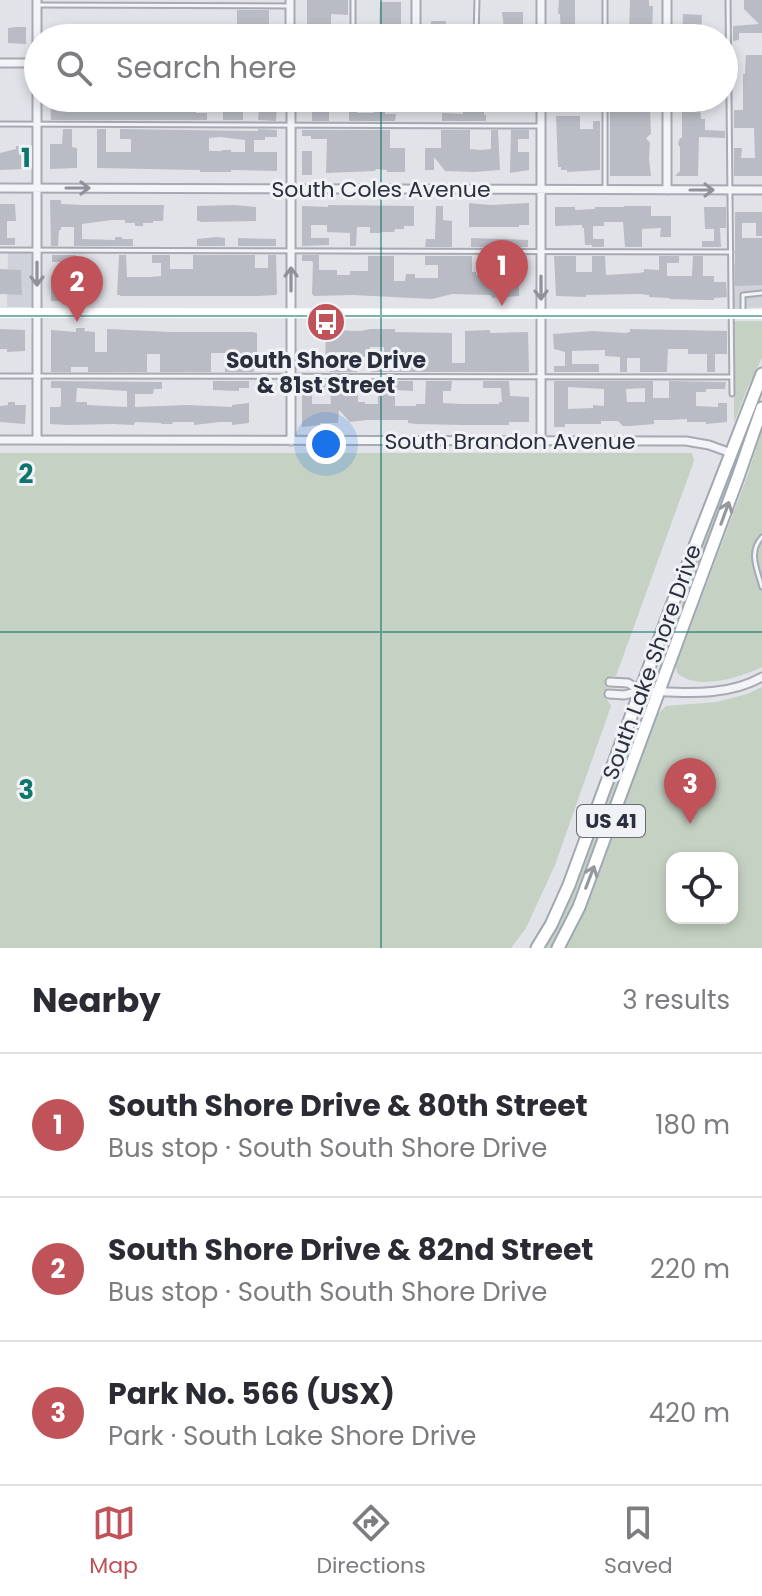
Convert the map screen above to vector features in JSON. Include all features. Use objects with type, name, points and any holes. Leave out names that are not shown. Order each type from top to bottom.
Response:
[{"type":"main road","name":"South Lake Shore Drive","points":[[537,948],[569,885],[762,374]]},
{"type":"main road","name":"South Lake Shore Drive","points":[[558,948],[579,907],[762,408]]},
{"type":"street","points":[[416,0],[416,24]]},
{"type":"street","points":[[541,0],[541,24]]},
{"type":"street","points":[[667,0],[667,24]]},
{"type":"street","points":[[37,3],[37,24]]},
{"type":"street","points":[[290,3],[290,24]]},
{"type":"street","points":[[0,63],[24,63]]},
{"type":"street","points":[[37,112],[37,440]]},
{"type":"street","points":[[291,112],[291,441]]},
{"type":"street","points":[[541,112],[541,441]]},
{"type":"street","points":[[667,112],[667,190]]},
{"type":"street","name":"South Coles Avenue","points":[[0,188],[762,190]]},
{"type":"street","points":[[0,313],[762,314]]},
{"type":"street","name":"South Brandon Avenue","points":[[0,440],[686,441],[731,453]]},
{"type":"street","points":[[609,694],[641,691],[717,692],[746,685],[762,677]]},
{"type":"street","points":[[610,682],[628,683],[641,691]]},
{"type":"lane","points":[[353,0],[353,24]]},
{"type":"lane","points":[[476,24],[477,0]]},
{"type":"lane","points":[[605,0],[605,24]]},
{"type":"lane","points":[[728,0],[728,24]]},
{"type":"lane","points":[[37,3],[290,3]]},
{"type":"lane","points":[[605,112],[605,189]]},
{"type":"lane","points":[[729,112],[731,252],[737,314],[732,394]]},
{"type":"lane","points":[[0,124],[541,126]]},
{"type":"lane","points":[[0,250],[731,252]]},
{"type":"lane","points":[[737,314],[743,295],[762,293]]},
{"type":"lane","points":[[0,376],[732,377]]},
{"type":"lane","points":[[762,537],[753,554],[762,587]]},
{"type":"shaded area","points":[[8,250],[34,250],[33,307],[7,307]]},
{"type":"shaded area","points":[[731,264],[762,264],[762,307],[731,309]]},
{"type":"green space","points":[[734,321],[762,321],[762,358],[734,423]]},
{"type":"green space","points":[[762,430],[762,667],[719,681],[696,681],[677,673],[676,666]]},
{"type":"green space","points":[[0,453],[692,453],[694,461],[616,676],[609,677],[606,698],[611,706],[555,865],[526,928],[511,948],[0,948]]},
{"type":"green space","points":[[734,456],[737,457],[729,488],[678,626],[692,567]]},
{"type":"green space","points":[[762,687],[762,948],[566,948],[587,905],[658,714],[666,706],[717,702]]},
{"type":"green space","points":[[625,745],[628,746],[604,824],[577,900],[552,948],[543,948],[565,907]]},
{"type":"building","points":[[307,0],[348,0],[348,15],[331,14],[331,24],[307,24]]},
{"type":"building","points":[[559,0],[575,0],[575,24],[560,24]]},
{"type":"building","points":[[630,0],[649,0],[649,6],[653,6],[652,24],[629,24]]},
{"type":"building","points":[[744,0],[762,0],[762,33],[739,33],[738,40],[738,26],[759,24],[744,9]]},
{"type":"building","points":[[380,2],[401,2],[401,24],[379,24]]},
{"type":"building","points":[[237,10],[269,10],[269,24],[237,24]]},
{"type":"building","points":[[502,12],[523,12],[523,24],[504,24]]},
{"type":"building","points":[[683,14],[702,15],[702,24],[683,24]]},
{"type":"building","points":[[431,21],[446,21],[446,24],[431,24]]},
{"type":"building","points":[[24,27],[24,44],[8,43],[8,28]]},
{"type":"building","points":[[746,55],[762,55],[762,176],[734,176],[734,148],[742,148],[741,158],[755,158],[754,128],[734,128],[734,112],[743,110]]},
{"type":"building","points":[[51,112],[207,113],[207,120],[51,120]]},
{"type":"building","points":[[223,112],[243,112],[243,120],[223,120]]},
{"type":"building","points":[[259,112],[276,112],[276,121],[258,120]]},
{"type":"building","points":[[312,112],[329,112],[329,121],[312,121]]},
{"type":"building","points":[[349,112],[396,114],[395,121],[349,121]]},
{"type":"building","points":[[484,112],[486,121],[442,121],[442,113]]},
{"type":"building","points":[[610,112],[650,112],[651,134],[646,138],[650,143],[651,176],[610,176]]},
{"type":"building","points":[[682,112],[700,112],[701,119],[705,119],[705,130],[725,131],[725,138],[699,137],[698,176],[675,176],[680,171],[678,144],[682,138]]},
{"type":"building","points":[[556,116],[580,116],[580,129],[593,129],[593,121],[600,121],[600,170],[567,172],[558,167]]},
{"type":"building","points":[[63,129],[72,129],[72,147],[77,148],[77,168],[50,169],[50,144],[62,144]]},
{"type":"building","points":[[97,129],[106,129],[106,152],[131,152],[131,139],[120,139],[120,129],[277,130],[277,137],[254,140],[254,152],[277,152],[277,171],[97,168]],"holes":[[[209,138],[245,140],[245,152],[209,151]]]},
{"type":"building","points":[[302,130],[390,130],[390,148],[405,148],[405,172],[376,169],[326,173],[327,139],[302,136]]},
{"type":"building","points":[[441,130],[470,130],[470,149],[481,150],[491,149],[491,130],[498,130],[500,170],[445,171],[434,157],[434,170],[425,170],[425,148],[441,148]]},
{"type":"building","points":[[511,130],[529,130],[529,139],[518,139],[518,152],[529,152],[529,170],[510,173]]},
{"type":"building","points":[[16,146],[25,146],[25,169],[0,170],[0,153],[16,149]]},
{"type":"building","points":[[302,151],[312,151],[312,175],[302,175]]},
{"type":"building","points":[[50,200],[82,205],[164,205],[163,221],[143,223],[143,226],[125,223],[125,220],[82,224],[82,239],[115,240],[115,237],[122,237],[133,239],[133,246],[74,246],[74,227],[61,227],[58,246],[51,246]]},
{"type":"building","points":[[469,203],[529,203],[529,225],[469,227]]},
{"type":"building","points":[[0,204],[15,204],[16,221],[7,221],[7,238],[15,238],[15,245],[0,245]]},
{"type":"building","points":[[197,206],[256,207],[256,221],[197,221]]},
{"type":"building","points":[[302,206],[414,206],[414,226],[381,233],[370,233],[370,227],[357,227],[356,246],[350,246],[350,233],[327,232],[327,225],[311,225],[311,238],[329,238],[329,245],[302,246]]},
{"type":"building","points":[[436,206],[443,206],[443,220],[452,221],[452,247],[425,247],[426,239],[435,239]]},
{"type":"building","points":[[651,206],[651,216],[671,216],[671,237],[660,237],[661,228],[642,229],[642,247],[625,247],[623,222],[604,222],[604,226],[593,226],[593,239],[604,239],[604,247],[592,247],[585,245],[582,225],[555,226],[555,207],[575,207],[575,210]]},
{"type":"building","points":[[704,207],[726,207],[726,228],[720,228],[721,247],[702,247],[702,241],[714,241],[714,229],[705,229]]},
{"type":"building","points":[[735,212],[762,212],[762,236],[756,236],[756,223],[742,223],[742,238],[762,238],[762,285],[735,286]]},
{"type":"building","points":[[225,238],[225,246],[197,246],[197,239]]},
{"type":"building","points":[[238,238],[276,239],[276,246],[238,246]]},
{"type":"building","points":[[471,238],[528,240],[528,247],[471,247]]},
{"type":"building","points":[[52,255],[76,255],[78,279],[97,280],[97,298],[60,298],[60,301],[51,301],[51,276],[69,276],[69,262],[52,262]]},
{"type":"building","points":[[119,255],[126,255],[127,277],[150,277],[161,276],[161,263],[152,263],[152,255],[170,255],[170,269],[193,269],[193,255],[255,255],[255,268],[268,268],[268,255],[276,255],[277,293],[257,296],[120,296],[117,295]]},
{"type":"building","points":[[302,255],[319,255],[319,270],[337,270],[337,275],[368,271],[368,256],[394,256],[394,281],[405,281],[406,274],[415,274],[415,278],[438,278],[438,265],[425,265],[425,256],[472,256],[472,272],[489,276],[486,256],[527,256],[527,263],[519,263],[519,296],[493,298],[490,295],[452,294],[432,299],[314,296],[313,263],[302,261]]},
{"type":"building","points":[[554,256],[576,256],[576,272],[592,272],[592,256],[605,256],[606,275],[639,273],[644,269],[659,270],[659,256],[679,256],[679,263],[667,263],[667,276],[692,276],[693,256],[703,256],[703,276],[714,276],[714,282],[726,282],[727,297],[705,300],[639,294],[556,296]]},
{"type":"building","points":[[0,269],[21,270],[22,295],[0,294]]},
{"type":"building","points":[[76,328],[95,332],[95,352],[107,352],[107,329],[253,332],[257,333],[257,352],[253,352],[254,372],[225,372],[226,353],[211,353],[211,372],[160,372],[160,354],[147,354],[147,372],[88,372],[88,367],[71,367],[71,372],[51,372],[51,330],[76,332]]},
{"type":"building","points":[[0,329],[25,330],[25,351],[7,352],[7,349],[0,349]]},
{"type":"building","points":[[630,329],[727,331],[727,354],[715,354],[715,372],[707,372],[707,354],[688,354],[688,349],[668,349],[667,372],[640,372],[640,358],[627,358],[627,372],[620,372],[620,357],[605,356],[605,350],[572,351],[572,364],[599,364],[599,372],[554,372],[554,366],[565,366],[565,352],[554,349],[553,334],[593,331],[625,333]]},
{"type":"building","points":[[326,330],[452,333],[452,363],[465,363],[465,331],[528,332],[529,372],[371,372],[372,366],[384,366],[384,347],[370,347],[370,357],[357,357],[357,372],[330,372],[330,367],[349,367],[349,353],[336,352],[336,366],[325,365]]},
{"type":"building","points":[[51,381],[162,382],[162,389],[154,389],[153,394],[135,394],[135,407],[232,407],[249,403],[249,423],[50,424],[50,407],[60,407],[61,404],[61,388],[51,388]],"holes":[[[77,388],[127,391],[127,407],[76,402]]]},
{"type":"building","points":[[213,381],[249,381],[249,388],[239,388],[239,391],[213,390]]},
{"type":"building","points":[[302,381],[413,381],[413,391],[395,390],[395,406],[425,404],[426,381],[452,381],[451,391],[443,391],[443,403],[502,402],[501,388],[483,388],[483,381],[509,381],[510,396],[529,397],[529,422],[509,422],[509,425],[416,424],[408,423],[408,420],[350,422],[339,410],[338,423],[302,427]],"holes":[[[312,389],[330,390],[331,404],[312,404]],[[358,389],[378,389],[378,404],[358,402]]]},
{"type":"building","points":[[554,381],[653,381],[653,398],[669,398],[669,381],[726,382],[725,389],[696,392],[696,406],[718,407],[718,403],[727,403],[727,422],[706,424],[687,422],[687,419],[654,420],[654,424],[623,426],[618,421],[601,421],[601,424],[554,427]],"holes":[[[568,387],[604,389],[604,406],[568,409]],[[645,388],[645,402],[627,402],[626,389]]]},
{"type":"building","points":[[8,402],[26,405],[25,424],[0,422],[0,406],[8,405]]},
{"type":"place","name":"South Shore Drive & 80th Street","points":[[502,306]]},
{"type":"place","name":"South Shore Drive & 82nd Street","points":[[77,322]]},
{"type":"place","name":"South Shore Drive & 81st Street","points":[[326,322]]},
{"type":"place","name":"Park No. 566 (USX)","points":[[690,824]]}]
